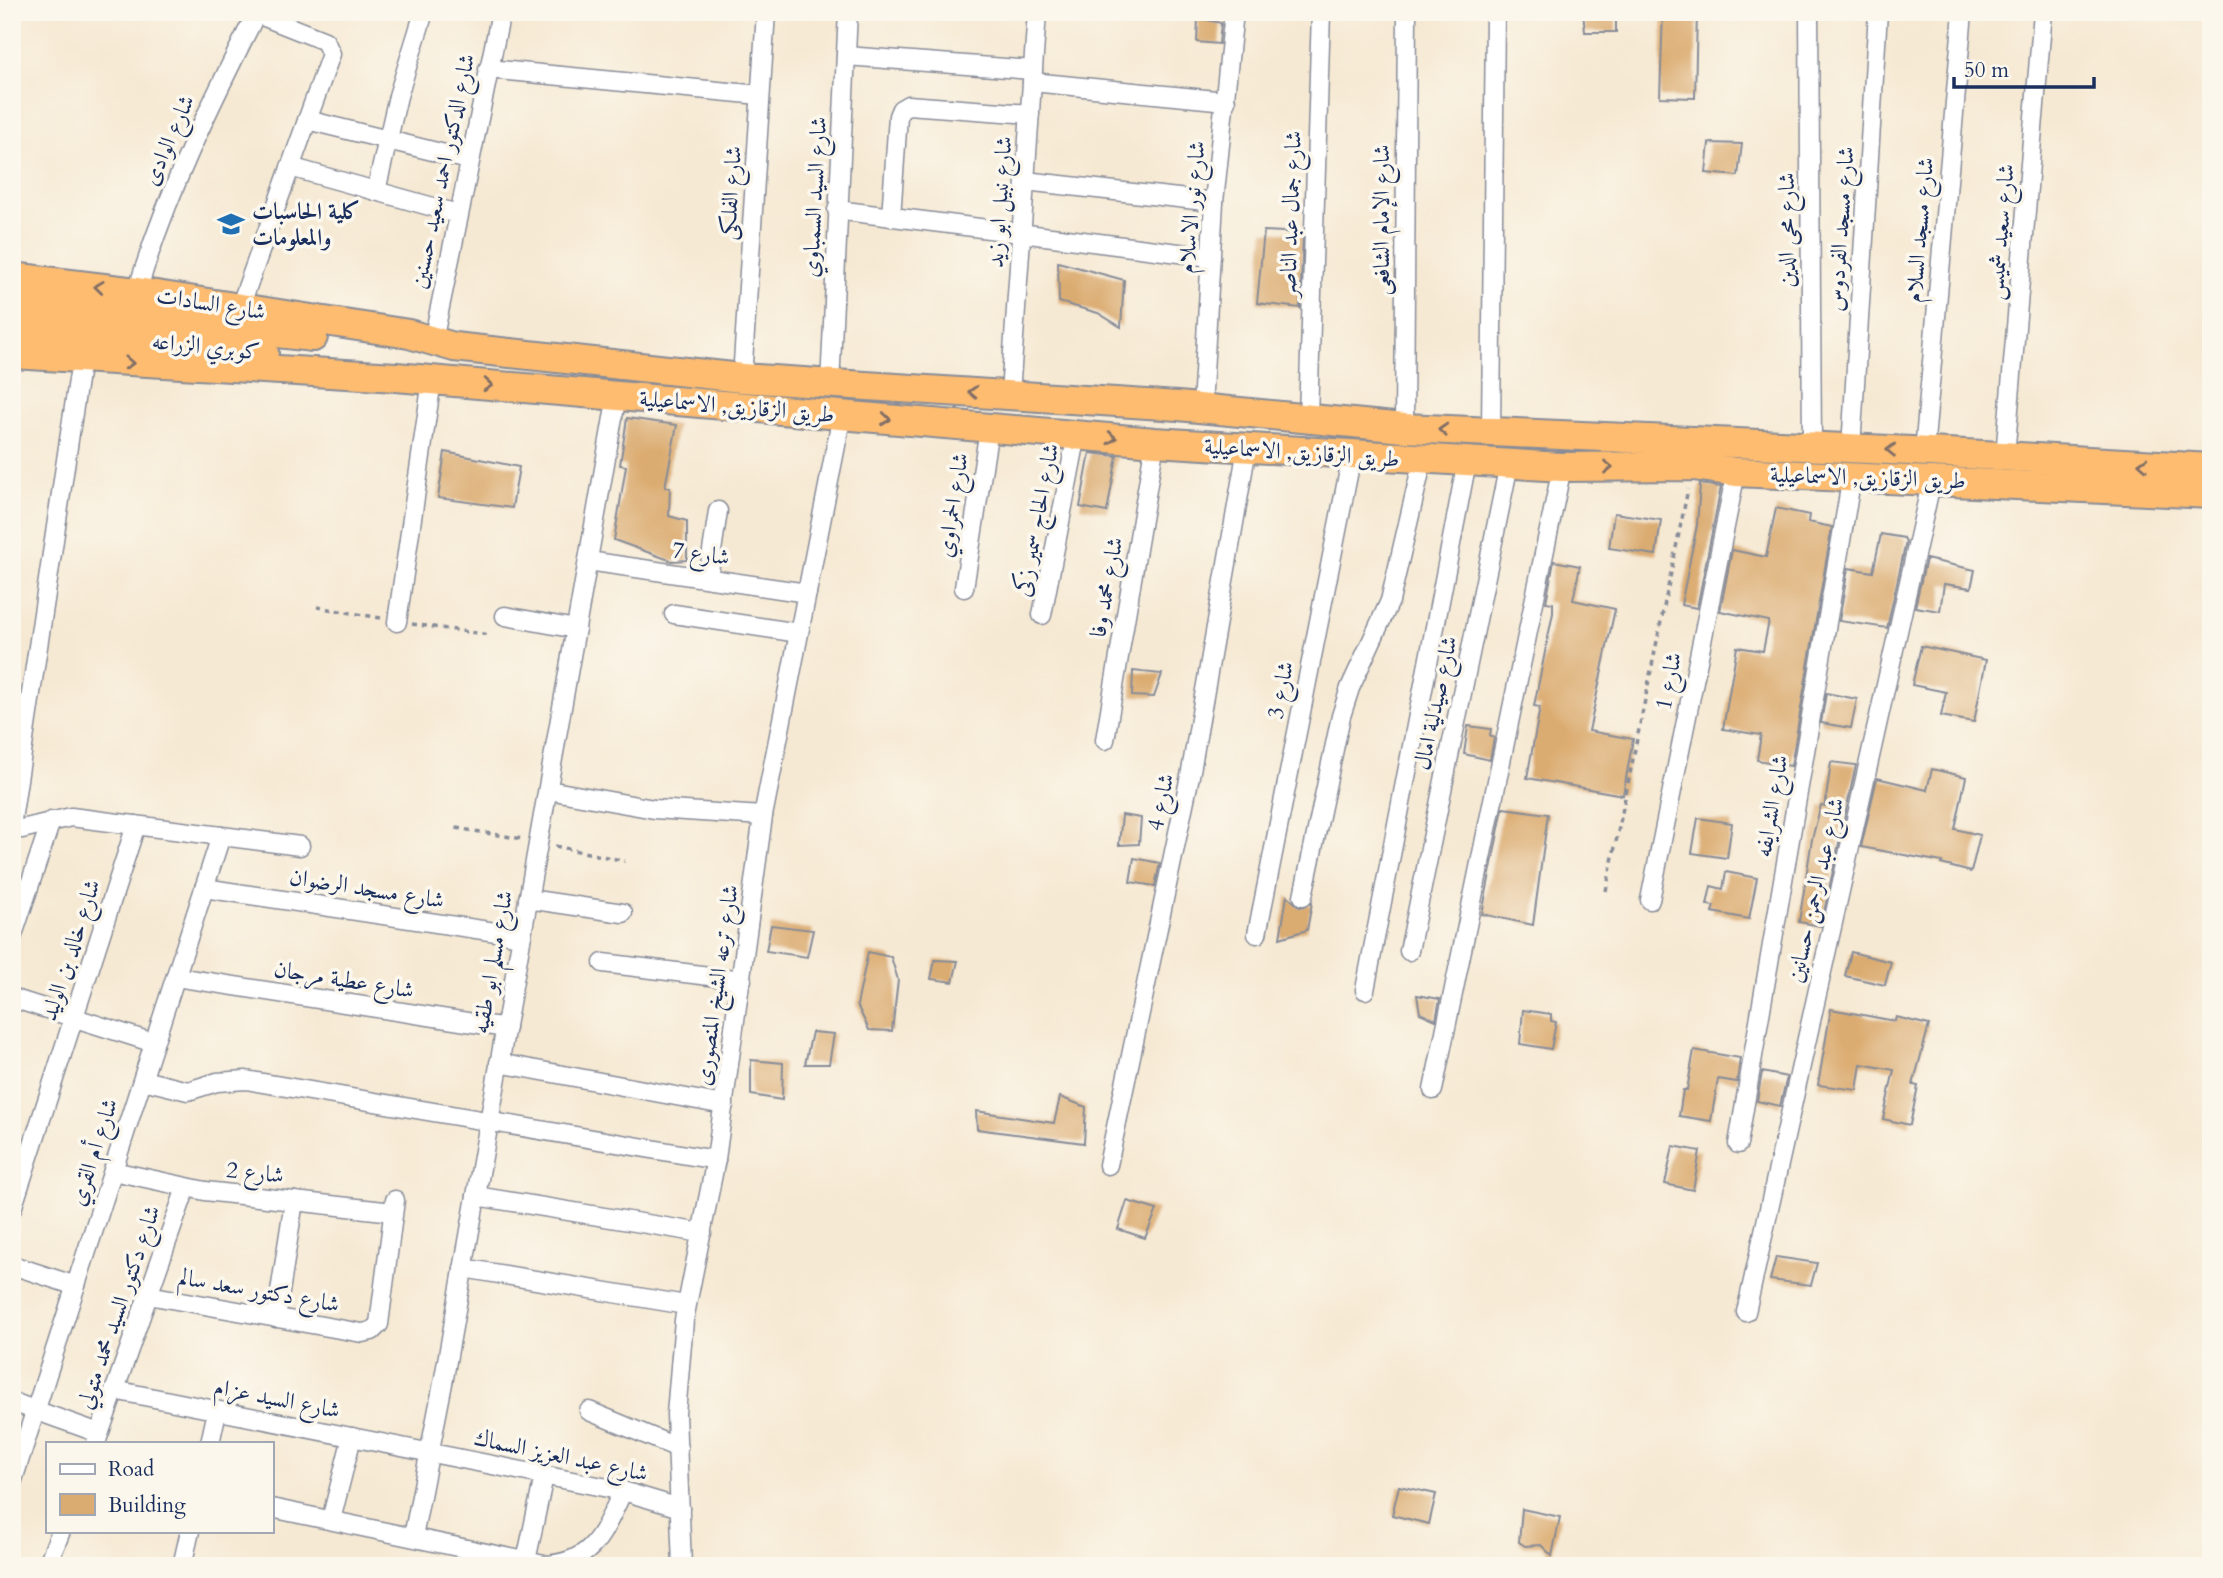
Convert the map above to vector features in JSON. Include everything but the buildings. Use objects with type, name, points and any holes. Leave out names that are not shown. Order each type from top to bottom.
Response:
[{"type":"highway","name":"شارع السادات","points":[[12,276],[240,307],[421,337]]},
{"type":"highway","name":"كوبري الزراعه","points":[[12,304],[371,343],[421,337]]},
{"type":"highway","name":"كوبري الزراعه","points":[[12,326],[369,363],[396,377]]},
{"type":"highway","name":"طريق الزقازيق, الاسماعيلية","points":[[421,337],[454,347],[743,378],[1208,408],[1404,428],[1851,448],[2211,468]]},
{"type":"highway","points":[[12,354],[396,377]]},
{"type":"highway","name":"طريق الزقازيق, الاسماعيلية","points":[[396,377],[989,429],[1352,456],[1562,467],[1693,466],[1736,472],[2211,494]]},
{"type":"highway","points":[[1208,408],[1210,445]]},
{"type":"highway","points":[[1278,450],[1296,416]]},
{"type":"street","points":[[376,191],[424,12]]},
{"type":"street","name":"شارع الدكتور احمد سعيد حسنين","points":[[421,337],[458,214],[501,12]]},
{"type":"street","name":"شارع الفلكى","points":[[743,378],[766,12]]},
{"type":"street","name":"شارع السيد السمباوي","points":[[830,385],[848,12]]},
{"type":"street","name":"شارع نبيل ابو زيد","points":[[1010,394],[1036,12]]},
{"type":"street","name":"شارع نور الاسلام","points":[[1208,408],[1210,257],[1234,12]]},
{"type":"street","name":"شارع جمال عبد الناصر","points":[[1296,416],[1321,12]]},
{"type":"street","name":"شارع الإمام الشافعى","points":[[1404,428],[1407,12]]},
{"type":"street","points":[[1491,432],[1494,12]]},
{"type":"street","name":"شارع محى الدين","points":[[1809,12],[1812,447]]},
{"type":"street","name":"شارع مسجد الفردوس","points":[[1851,448],[1878,12]]},
{"type":"street","name":"شارع مسجد السلام","points":[[1924,452],[1963,12]]},
{"type":"street","name":"شارع سعيد شميس","points":[[2005,456],[2043,12]]},
{"type":"street","points":[[240,307],[331,50],[325,41],[295,20],[254,13]]},
{"type":"street","name":"شارع الوادى","points":[[137,292],[155,231],[178,173],[254,13]]},
{"type":"street","points":[[846,56],[1226,101]]},
{"type":"street","points":[[488,69],[760,95]]},
{"type":"street","points":[[891,217],[898,116],[901,109],[908,105],[1030,114]]},
{"type":"street","points":[[307,120],[469,160]]},
{"type":"street","points":[[290,167],[458,214]]},
{"type":"street","points":[[1025,181],[1214,202]]},
{"type":"street","points":[[837,210],[1210,257]]},
{"type":"street","points":[[12,820],[17,750],[81,360]]},
{"type":"street","points":[[397,622],[432,380]]},
{"type":"street","name":"شارع مسلم ابو طقيه","points":[[413,1537],[617,395]]},
{"type":"street","name":"شارع ترعه الشيخ المنصورى","points":[[682,1566],[678,1389],[686,1305],[716,1160],[763,816],[842,415]]},
{"type":"street","name":"شارع الحمراوي","points":[[964,588],[989,429]]},
{"type":"street","name":"شارع الحاج سمير زكى","points":[[1042,615],[1077,434]]},
{"type":"street","name":"شارع محمد وفا","points":[[1105,740],[1155,442]]},
{"type":"street","name":"شارع 4","points":[[1108,1165],[1191,771],[1247,448]]},
{"type":"street","name":"شارع 3","points":[[1257,934],[1352,456]]},
{"type":"street","points":[[1303,896],[1341,716],[1350,688],[1390,601],[1423,459]]},
{"type":"street","points":[[1365,990],[1467,461]]},
{"type":"street","name":"شارع صيدلية امال","points":[[1409,951],[1510,464]]},
{"type":"street","points":[[1433,1090],[1562,467]]},
{"type":"street","name":"شارع 1","points":[[1650,900],[1736,472]]},
{"type":"street","name":"شارع الشرايفه","points":[[1738,1144],[1852,476]]},
{"type":"street","name":"شارع عبد الرحمن حسانين","points":[[1746,1312],[1932,479]]},
{"type":"street","points":[[708,578],[718,511]]},
{"type":"street","name":"شارع 7","points":[[588,561],[807,593]]},
{"type":"street","points":[[674,614],[799,633]]},
{"type":"street","points":[[505,616],[576,629]]},
{"type":"street","points":[[548,790],[654,809],[763,816]]},
{"type":"street","points":[[12,828],[32,827],[71,817],[300,846]]},
{"type":"street","points":[[12,938],[51,821]]},
{"type":"street","name":"شارع خالد بن الوليد","points":[[12,1209],[136,825]]},
{"type":"street","name":"شارع أم القري","points":[[12,1483],[221,836]]},
{"type":"street","name":"شارع مسجد الرضوان","points":[[204,888],[522,936]]},
{"type":"street","points":[[528,900],[623,913]]},
{"type":"street","points":[[603,962],[742,980]]},
{"type":"street","name":"شارع عطية مرجان","points":[[176,978],[506,1028]]},
{"type":"street","points":[[12,998],[154,1044]]},
{"type":"street","points":[[499,1063],[724,1105]]},
{"type":"street","points":[[142,1080],[188,1091],[217,1082],[246,1080],[489,1119],[716,1160]]},
{"type":"street","name":"شارع 2","points":[[113,1171],[186,1188],[295,1201],[394,1206],[379,1324],[372,1331],[362,1333]]},
{"type":"street","name":"شارع دكتور السيد محمد متولي","points":[[97,1438],[186,1188]]},
{"type":"street","points":[[476,1196],[702,1233]]},
{"type":"street","points":[[276,1318],[295,1201]]},
{"type":"street","points":[[12,1265],[76,1286]]},
{"type":"street","points":[[463,1268],[686,1305]]},
{"type":"street","name":"شارع دكتور سعد سالم","points":[[148,1295],[362,1333]]},
{"type":"street","name":"شارع السيد عزام","points":[[114,1390],[430,1453]]},
{"type":"street","points":[[12,1402],[97,1438]]},
{"type":"street","points":[[210,1442],[217,1411]]},
{"type":"street","points":[[589,1411],[678,1447]]},
{"type":"street","points":[[331,1520],[352,1437]]},
{"type":"street","name":"شارع عبد العزيز السماك","points":[[430,1453],[623,1490],[680,1508]]},
{"type":"street","points":[[526,1561],[544,1476]]},
{"type":"street","points":[[273,1508],[526,1561],[561,1564],[584,1553],[601,1535],[623,1490]]},
{"type":"street","points":[[47,1566],[61,1532]]},
{"type":"street","points":[[182,1566],[190,1532]]},
{"type":"path","points":[[1606,891],[1693,466]]},
{"type":"path","points":[[317,607],[490,635]]},
{"type":"path","points":[[456,828],[625,861]]},
{"type":"place","name":"كلية الحاسبات والمعلومات","points":[[231,224]]}]
